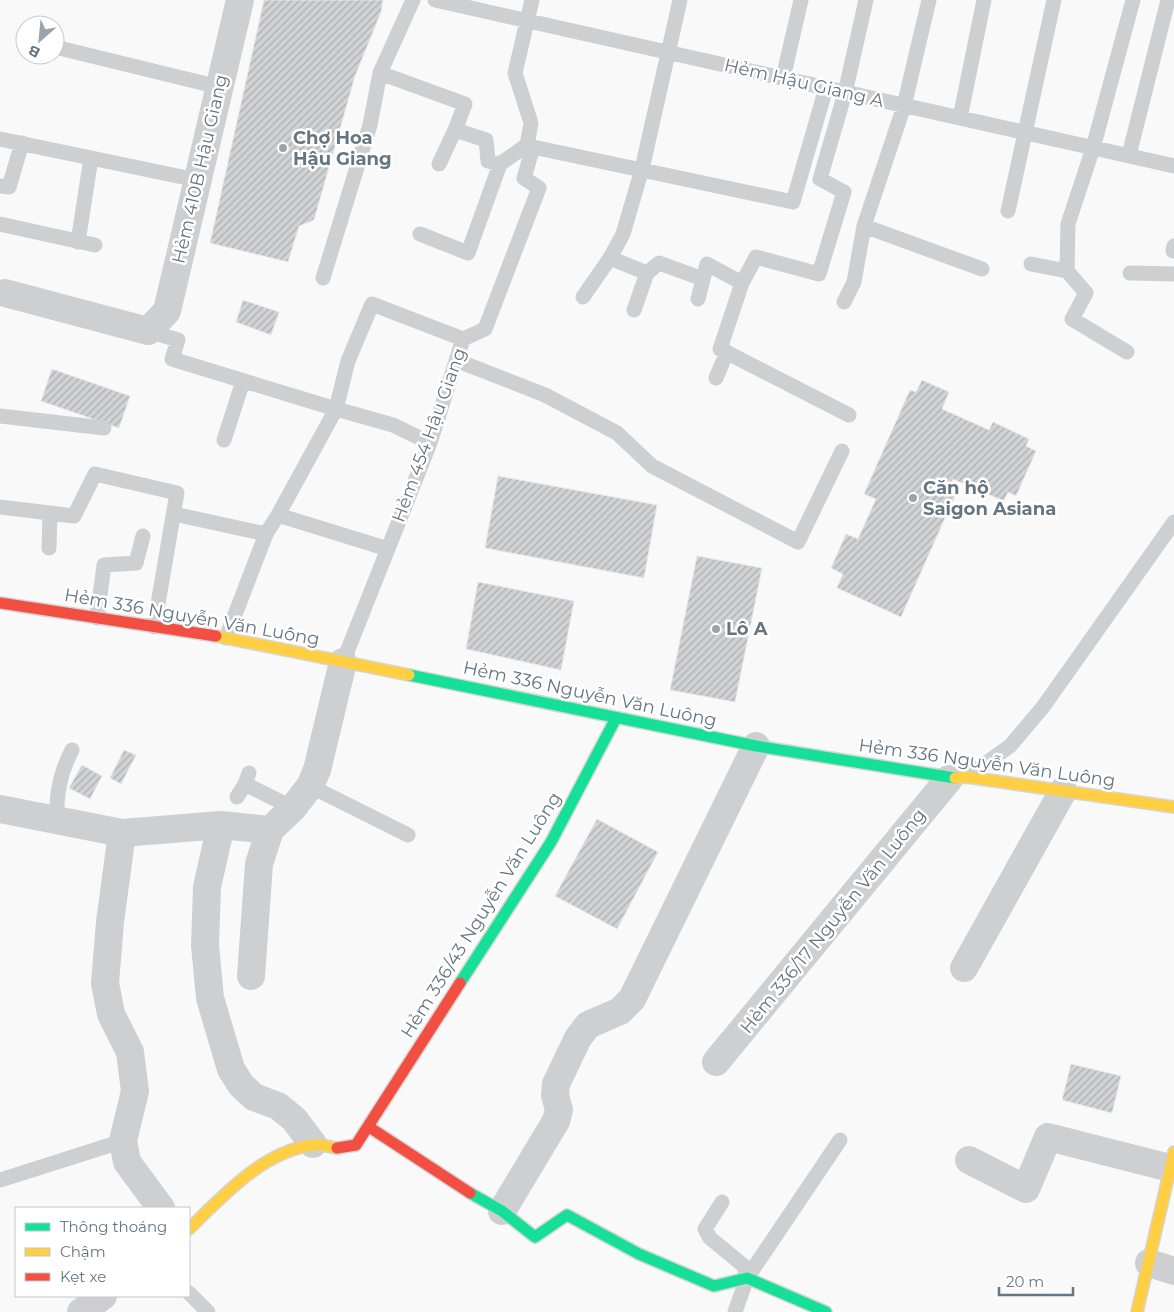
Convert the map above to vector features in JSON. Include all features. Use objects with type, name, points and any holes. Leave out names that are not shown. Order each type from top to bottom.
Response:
[{"type":"street","name":"Hẻm 410B Hậu Giang","points":[[148,331],[167,311],[240,0]]},
{"type":"street","points":[[4,293],[148,331]]},
{"type":"street","name":"Hẻm 336 Nguyễn Văn Luông","points":[[0,603],[226,638],[756,746],[958,778],[1174,807]]},
{"type":"street","points":[[251,976],[259,864],[270,830],[293,808],[310,786],[317,770],[343,662]]},
{"type":"street","name":"Hẻm 336/43 Nguyễn Văn Luông","points":[[313,1144],[343,1150],[356,1145],[370,1127],[551,842],[616,718]]},
{"type":"street","points":[[502,1211],[556,1121],[559,1110],[555,1095],[556,1084],[578,1038],[588,1025],[620,1011],[632,999],[756,746]]},
{"type":"street","name":"Hẻm 336/17 Nguyễn Văn Luông","points":[[716,1062],[958,778]]},
{"type":"street","points":[[964,968],[1064,792]]},
{"type":"street","points":[[0,809],[122,833],[221,825],[270,830]]},
{"type":"street","points":[[190,1228],[229,1192],[270,1159],[313,1144],[289,1114],[278,1106],[254,1097],[241,1085],[231,1068],[210,998],[205,945],[207,887],[221,825]]},
{"type":"street","points":[[122,833],[110,922],[105,983],[111,1014],[130,1052],[134,1081],[135,1091],[123,1141],[127,1162],[160,1207]]},
{"type":"street","points":[[370,1127],[457,1186],[502,1211],[535,1237],[567,1215],[639,1254],[714,1286],[747,1278],[826,1312]]},
{"type":"street","points":[[969,1160],[1026,1189],[1048,1137],[1172,1160],[1137,1312]]},
{"type":"street","points":[[1148,1263],[1174,1271]]},
{"type":"street","points":[[81,1312],[102,1297]]},
{"type":"lane","points":[[324,278],[370,125],[380,73],[413,0]]},
{"type":"lane","name":"Hẻm Hậu Giang A","points":[[435,0],[1174,166]]},
{"type":"lane","name":"Hẻm 454 Hậu Giang","points":[[343,662],[430,443],[458,361],[463,339],[484,329],[539,188],[524,178],[530,146],[531,122],[515,73],[532,0]]},
{"type":"lane","points":[[583,297],[610,258],[623,234],[642,169],[680,0]]},
{"type":"lane","points":[[783,78],[801,0]]},
{"type":"lane","points":[[849,415],[720,349],[742,284],[756,257],[819,274],[844,192],[820,179],[845,93],[866,0]]},
{"type":"lane","points":[[844,302],[854,282],[864,226],[904,106],[929,0]]},
{"type":"lane","points":[[960,118],[984,0]]},
{"type":"lane","points":[[1008,211],[1054,0]]},
{"type":"lane","points":[[1067,271],[1068,224],[1093,148],[1133,0]]},
{"type":"lane","points":[[1129,155],[1168,0]]},
{"type":"lane","points":[[65,49],[219,87]]},
{"type":"lane","points":[[380,73],[465,104],[439,164]]},
{"type":"lane","points":[[420,234],[468,253],[500,164],[530,146],[793,202],[826,88]]},
{"type":"lane","points":[[455,130],[486,140],[488,161],[500,164]]},
{"type":"lane","points":[[0,139],[197,180]]},
{"type":"lane","points":[[0,186],[9,187],[22,143]]},
{"type":"lane","points":[[78,242],[92,158]]},
{"type":"lane","points":[[0,224],[95,245]]},
{"type":"lane","points":[[864,226],[982,269]]},
{"type":"lane","points":[[610,258],[647,273]]},
{"type":"lane","points":[[634,310],[647,273],[658,263],[703,279]]},
{"type":"lane","points":[[698,298],[707,264],[742,284]]},
{"type":"lane","points":[[1031,264],[1067,271],[1086,293],[1072,319],[1127,352]]},
{"type":"lane","points":[[1130,272],[1174,274]]},
{"type":"lane","points":[[226,638],[266,534],[336,409],[348,361],[372,304],[463,339]]},
{"type":"lane","points":[[148,331],[178,340],[172,360],[393,424],[430,443]]},
{"type":"lane","points":[[716,378],[727,352]]},
{"type":"lane","points":[[458,361],[545,395],[617,433],[652,466],[798,542],[842,451]]},
{"type":"lane","points":[[224,440],[243,381]]},
{"type":"lane","points":[[0,416],[104,428]]},
{"type":"lane","points":[[0,507],[74,516],[95,474],[178,493],[154,627]]},
{"type":"lane","points":[[49,548],[50,513]]},
{"type":"lane","points":[[174,514],[266,534]]},
{"type":"lane","points":[[278,515],[388,549]]},
{"type":"lane","points":[[958,778],[1010,746],[1043,707],[1174,522]]},
{"type":"lane","points":[[96,618],[104,565],[136,563],[143,536]]},
{"type":"lane","points":[[57,820],[56,796],[61,777],[72,750]]},
{"type":"lane","points":[[237,797],[247,779],[293,808]]},
{"type":"lane","points":[[310,786],[408,835]]},
{"type":"lane","points":[[735,1312],[747,1278],[840,1140]]},
{"type":"lane","points":[[0,1180],[123,1141]]},
{"type":"lane","points":[[722,1202],[706,1229],[710,1238],[744,1266],[747,1278]]},
{"type":"lane","points":[[190,1294],[208,1312]]},
{"type":"building","name":"Chợ Hoa Hậu Giang","points":[[264,0],[383,0],[381,12],[355,76],[314,220],[299,226],[288,262],[210,243]]},
{"type":"building","points":[[243,300],[279,312],[271,335],[236,322]]},
{"type":"building","points":[[52,369],[130,396],[119,428],[41,401]]},
{"type":"building","name":"Căn hộ Saigon Asiana","points":[[922,380],[949,392],[942,409],[989,430],[993,422],[1029,439],[1026,446],[1036,451],[1016,496],[1008,492],[1004,501],[953,479],[949,487],[957,491],[901,617],[837,588],[843,574],[831,568],[846,534],[858,539],[876,499],[864,494],[910,390],[916,392]]},
{"type":"building","points":[[498,476],[657,505],[644,578],[485,548]]},
{"type":"building","name":"Lô A","points":[[697,556],[762,568],[735,702],[670,690]]},
{"type":"building","points":[[478,582],[574,601],[561,670],[466,649]]},
{"type":"building","points":[[124,750],[136,755],[121,784],[110,778]]},
{"type":"building","points":[[82,765],[102,776],[90,799],[69,788]]},
{"type":"building","points":[[597,819],[658,852],[617,929],[555,896]]},
{"type":"building","points":[[1071,1064],[1121,1076],[1112,1113],[1062,1100]]},
{"type":"traffic: fast","points":[[409,675],[756,746],[955,778]]},
{"type":"traffic: fast","points":[[460,983],[551,842],[616,718]]},
{"type":"traffic: fast","points":[[470,1193],[502,1211],[535,1237],[567,1215],[639,1254],[714,1286],[747,1278],[826,1312]]},
{"type":"traffic: slow","points":[[216,636],[409,675]]},
{"type":"traffic: slow","points":[[955,778],[967,777],[1174,807]]},
{"type":"traffic: slow","points":[[190,1228],[230,1189],[261,1165],[296,1149],[314,1145],[337,1148]]},
{"type":"traffic: slow","points":[[1137,1312],[1174,1152]]},
{"type":"traffic: jam","points":[[0,603],[216,636]]},
{"type":"traffic: jam","points":[[337,1148],[356,1145],[460,983]]},
{"type":"traffic: jam","points":[[369,1127],[470,1193]]},
{"type":"place","name":"Chợ Hoa Hậu Giang","points":[[283,148]]},
{"type":"place","name":"Căn hộ Saigon Asiana","points":[[913,498]]},
{"type":"place","name":"Lô A","points":[[716,629]]}]
